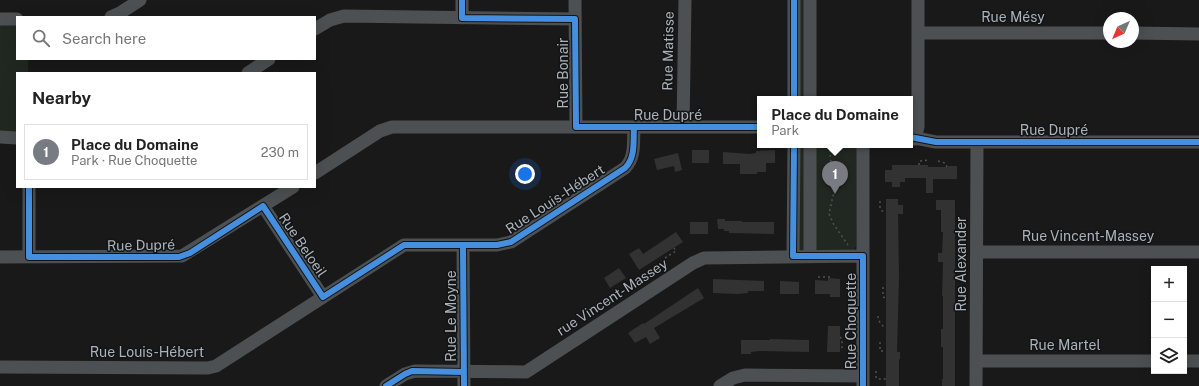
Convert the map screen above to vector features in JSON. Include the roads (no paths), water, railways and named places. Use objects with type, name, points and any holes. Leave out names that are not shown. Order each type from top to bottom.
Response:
[{"type":"street","points":[[113,16],[140,0]]},
{"type":"street","points":[[462,0],[462,18]]},
{"type":"street","name":"Rue Bonair","points":[[575,0],[576,127]]},
{"type":"street","name":"Rue Matisse","points":[[683,127],[685,0]]},
{"type":"street","points":[[794,0],[794,96]]},
{"type":"street","points":[[810,0],[810,96]]},
{"type":"street","points":[[913,136],[918,127],[918,0]]},
{"type":"street","points":[[316,28],[330,20],[340,17],[575,19]]},
{"type":"street","points":[[0,19],[16,19]]},
{"type":"street","name":"Rue Mésy","points":[[918,33],[1103,33]]},
{"type":"street","points":[[1139,34],[1199,34]]},
{"type":"street","points":[[250,72],[268,60]]},
{"type":"street","name":"Rue Louis-Hébert","points":[[0,367],[213,367],[404,245],[463,246],[497,245],[511,242],[628,166],[632,158],[634,127]]},
{"type":"street","name":"Rue Dupré","points":[[316,172],[380,131],[388,128],[757,127]]},
{"type":"street","points":[[0,137],[16,138]]},
{"type":"street","name":"Rue Dupré","points":[[913,138],[936,142],[1199,142]]},
{"type":"street","name":"Rue Alexander","points":[[976,386],[977,142]]},
{"type":"street","points":[[793,256],[794,148]]},
{"type":"street","points":[[810,148],[810,256]]},
{"type":"street","name":"Rue Choquette","points":[[863,148],[863,381]]},
{"type":"street","points":[[29,188],[29,257]]},
{"type":"street","name":"Rue Dupré","points":[[0,257],[182,256],[291,188]]},
{"type":"street","name":"Rue Beloeil","points":[[263,206],[324,297]]},
{"type":"street","name":"Rue Le Moyne","points":[[463,246],[464,386]]},
{"type":"street","name":"Rue Vincent-Massey","points":[[977,252],[1199,252]]},
{"type":"street","name":"rue Vincent-Massey","points":[[386,386],[412,371],[518,373],[528,371],[701,259],[710,257],[863,256]]},
{"type":"street","name":"Rue Martel","points":[[976,361],[1151,361]]},
{"type":"street","points":[[1187,361],[1199,361]]},
{"type":"street","points":[[720,386],[733,378],[746,375],[863,381]]},
{"type":"place","name":"Place du Domaine","points":[[835,194]]}]
